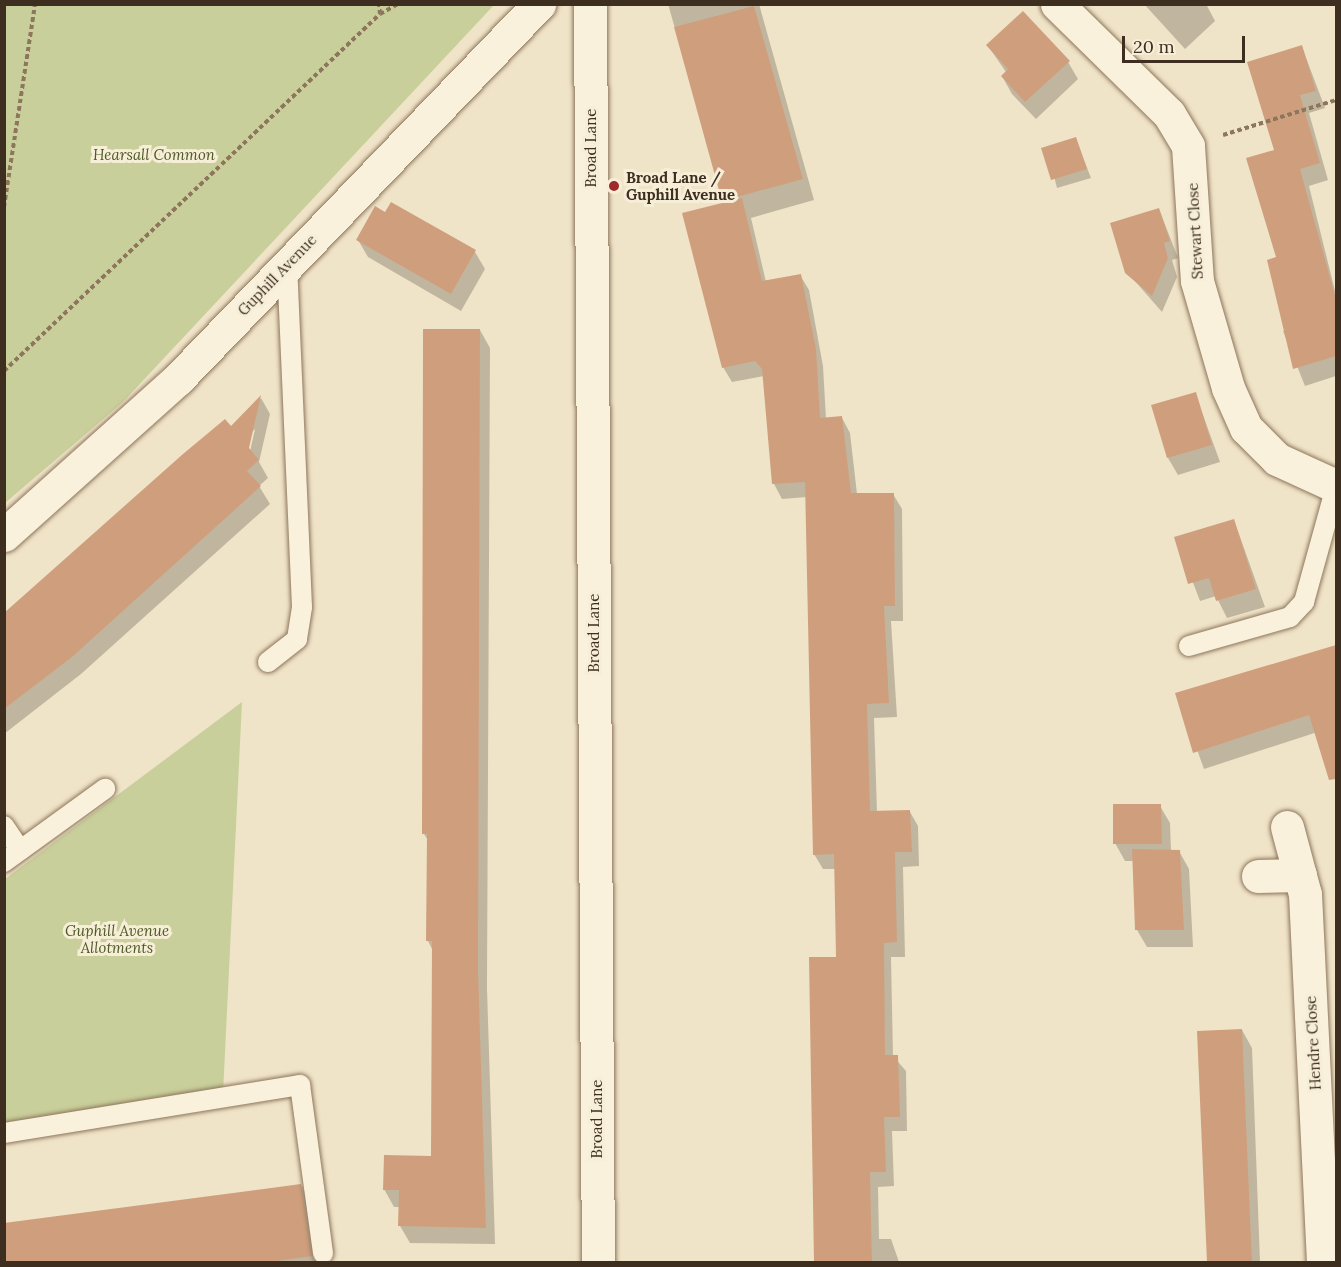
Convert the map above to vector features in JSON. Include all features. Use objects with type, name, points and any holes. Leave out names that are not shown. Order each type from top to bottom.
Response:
[{"type":"street","name":"Guphill Avenue","points":[[4,535],[178,379],[539,4]]},
{"type":"street","name":"Broad Lane","points":[[590,4],[598,1263]]},
{"type":"street","name":"Stewart Close","points":[[1057,4],[1170,114],[1188,146],[1197,281],[1235,406],[1246,428],[1277,459],[1336,487]]},
{"type":"street","name":"Hendre Close","points":[[1287,828],[1300,875],[1329,1212],[1323,1263]]},
{"type":"street","points":[[1258,876],[1300,875]]},
{"type":"lane","points":[[268,662],[297,639],[302,607],[287,264]]},
{"type":"lane","points":[[1189,646],[1290,617],[1304,602],[1336,487]]},
{"type":"lane","points":[[4,862],[105,789]]},
{"type":"lane","points":[[4,826],[20,850]]},
{"type":"lane","points":[[4,1133],[300,1085],[323,1253]]},
{"type":"path","points":[[4,207],[35,4]]},
{"type":"path","points":[[379,4],[380,14]]},
{"type":"path","points":[[4,371],[380,14],[398,4]]},
{"type":"path","points":[[1188,146],[1336,100]]},
{"type":"green space","name":"Hearsall Common","points":[[5,4],[494,5],[122,403],[5,503]]},
{"type":"green space","name":"Guphill Avenue Allotments","points":[[242,702],[223,1094],[5,1127],[5,879]]},
{"type":"building","points":[[754,6],[803,179],[722,201],[674,27]]},
{"type":"building","points":[[1023,11],[1070,61],[1025,102],[1001,76],[1008,69],[986,45]]},
{"type":"building","points":[[1302,45],[1316,91],[1300,95],[1320,163],[1300,169],[1336,299],[1336,356],[1293,369],[1267,260],[1276,257],[1246,158],[1274,150],[1247,62]]},
{"type":"building","points":[[1076,137],[1087,169],[1051,180],[1041,148]]},
{"type":"building","points":[[742,198],[762,281],[801,274],[816,349],[820,418],[842,416],[851,493],[894,493],[895,606],[884,606],[889,703],[867,704],[870,811],[910,810],[912,852],[895,852],[897,942],[884,943],[885,1055],[898,1055],[900,1117],[884,1117],[886,1172],[870,1172],[872,1263],[814,1263],[809,957],[836,957],[834,854],[813,855],[805,482],[772,484],[762,369],[755,361],[722,368],[682,213]]},
{"type":"building","points":[[391,202],[476,250],[451,294],[356,240],[375,206],[385,212]]},
{"type":"building","points":[[1159,208],[1170,241],[1164,243],[1168,258],[1152,296],[1125,273],[1110,223]]},
{"type":"building","points":[[423,329],[480,329],[478,969],[486,1228],[398,1226],[399,1190],[383,1190],[384,1155],[431,1156],[432,941],[426,941],[427,834],[422,834]]},
{"type":"building","points":[[1196,392],[1212,445],[1167,458],[1151,405]]},
{"type":"building","points":[[261,395],[249,448],[259,460],[247,471],[261,486],[72,657],[4,709],[4,613],[183,454],[225,419],[231,426]]},
{"type":"building","points":[[1234,519],[1256,589],[1216,601],[1209,578],[1188,584],[1174,537]]},
{"type":"building","points":[[1336,645],[1336,779],[1329,780],[1309,715],[1193,753],[1175,693]]},
{"type":"building","points":[[1113,804],[1161,804],[1162,844],[1113,844]]},
{"type":"building","points":[[1132,849],[1180,850],[1184,930],[1135,930]]},
{"type":"building","points":[[1242,1029],[1252,1263],[1207,1263],[1197,1031]]},
{"type":"building","points":[[301,1184],[312,1256],[263,1263],[4,1263],[4,1223]]},
{"type":"place","name":"Broad Lane / Guphill Avenue","points":[[614,186]]}]
